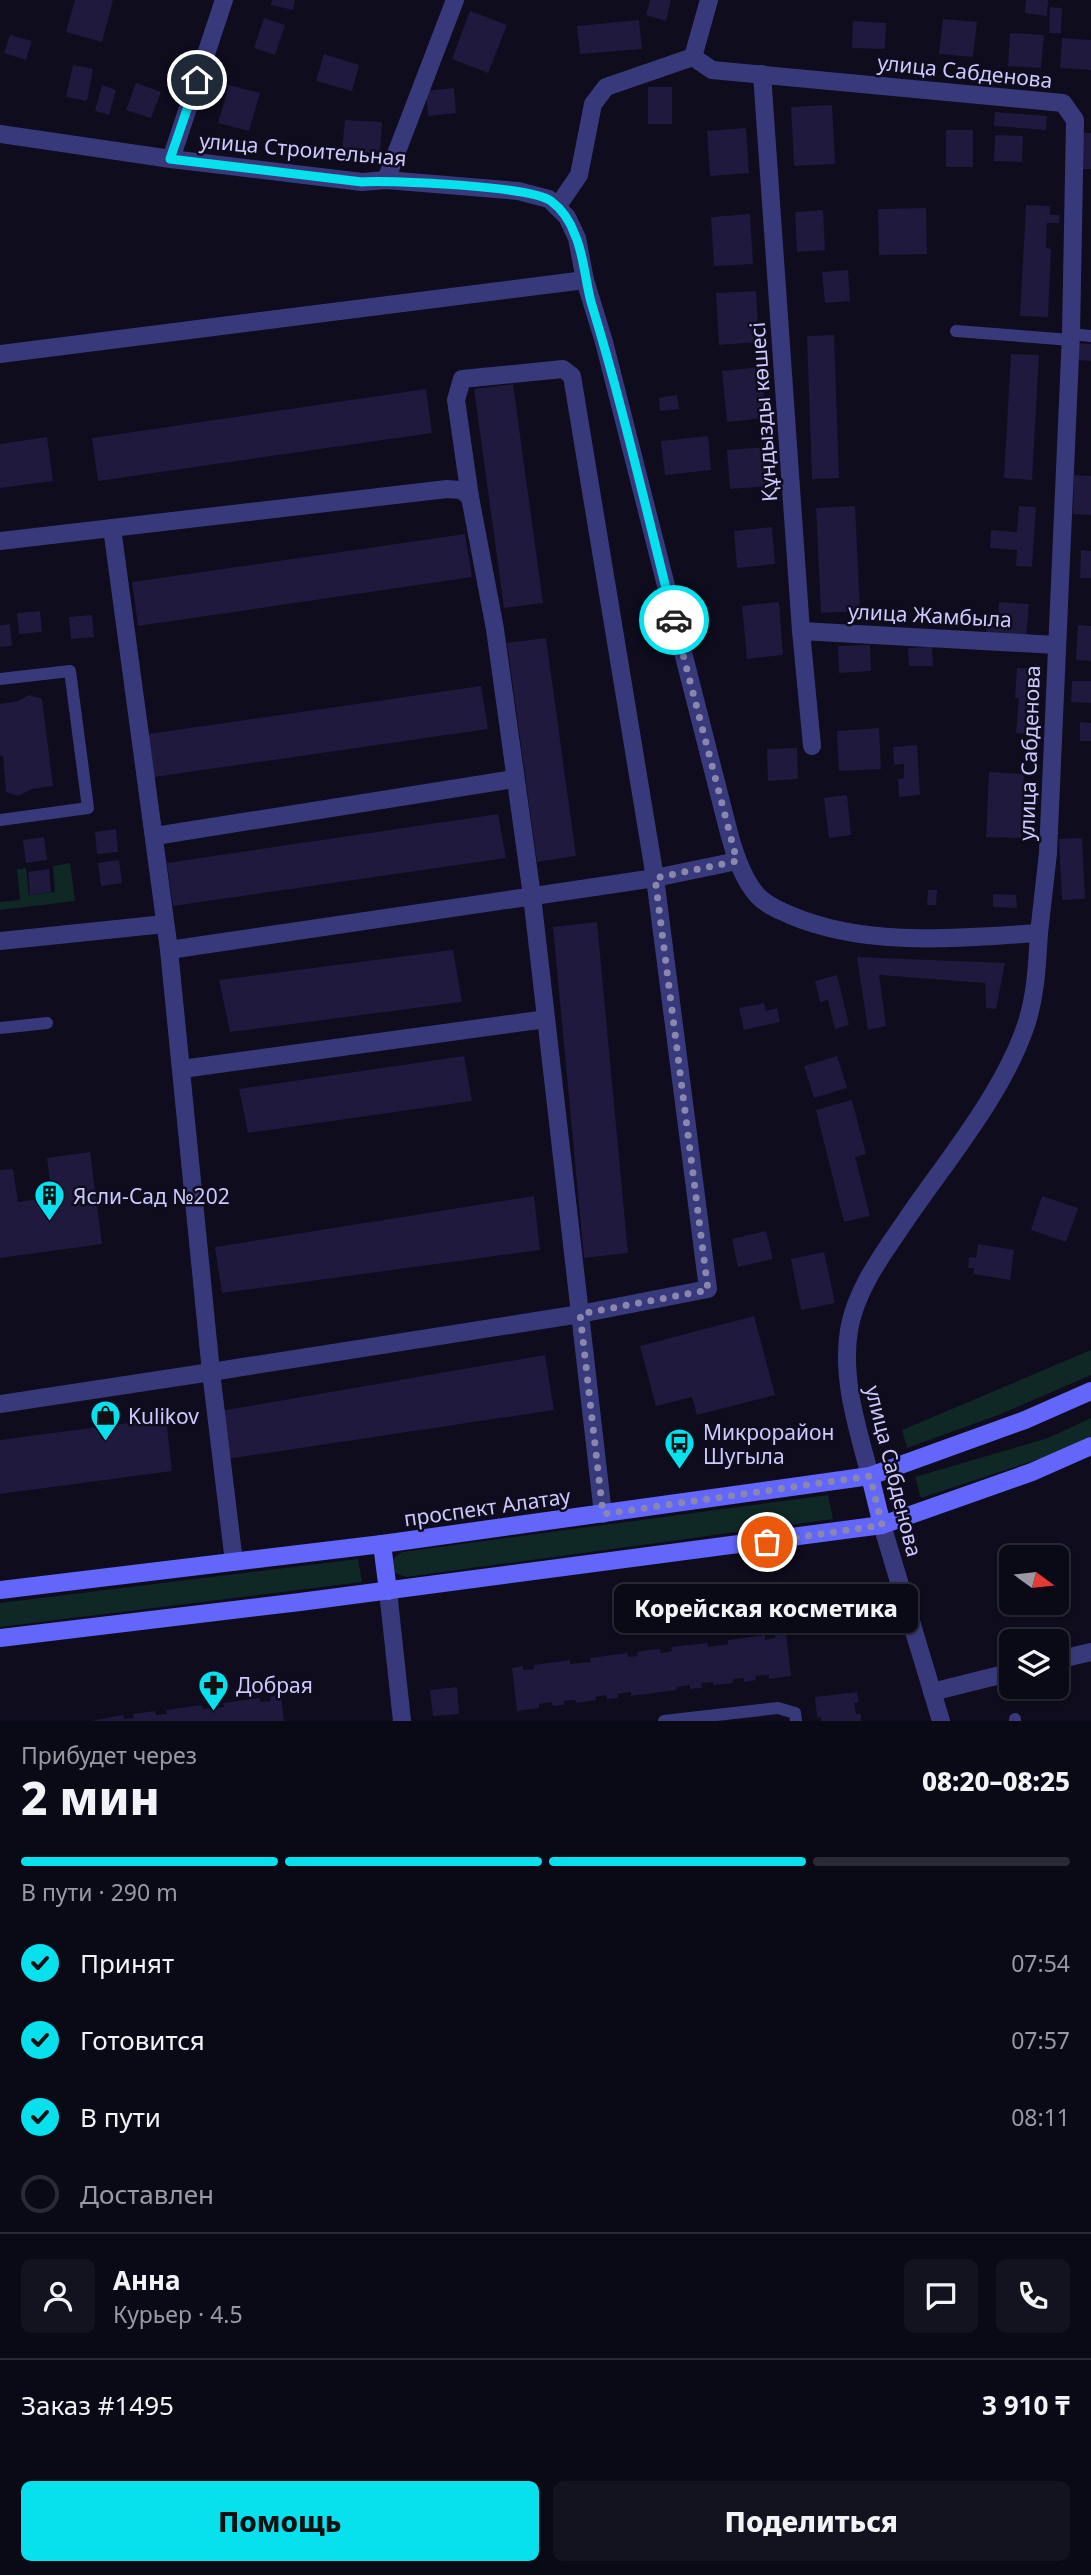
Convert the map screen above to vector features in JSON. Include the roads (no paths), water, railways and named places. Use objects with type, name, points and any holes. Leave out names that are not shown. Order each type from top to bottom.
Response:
[{"type":"main road","name":"проспект Алатау","points":[[0,1590],[382,1544],[870,1476],[1025,1420],[1091,1391]]},
{"type":"main road","points":[[0,1637],[387,1591],[882,1525],[1032,1472],[1091,1446]]},
{"type":"main road","name":"улица Сабденова","points":[[870,1476],[882,1525]]},
{"type":"main road","points":[[382,1544],[387,1591]]},
{"type":"street","points":[[170,159],[224,0]]},
{"type":"street","points":[[386,180],[455,0]]},
{"type":"street","points":[[709,0],[693,57],[606,87],[593,104],[579,175],[557,207],[567,217],[577,238],[585,280],[604,342],[737,861],[758,896],[775,909],[806,922],[841,931],[891,936],[964,938],[1039,933]]},
{"type":"street","name":"улица Сабденова","points":[[693,57],[712,70],[1063,103],[1076,120],[1071,337],[1048,853],[1035,990],[1025,1028],[998,1088],[887,1248],[860,1293],[849,1330],[848,1372],[851,1403],[870,1476]]},
{"type":"street","name":"Құндызды көшесі","points":[[762,74],[801,631],[812,746]]},
{"type":"street","name":"улица Строительная","points":[[0,134],[170,159],[362,182],[386,180],[518,191],[549,199],[557,207]]},
{"type":"street","points":[[0,354],[585,280]]},
{"type":"street","points":[[0,1404],[580,1314],[708,1290],[655,878],[572,376],[563,369],[462,379],[456,400],[470,497],[495,629],[532,896],[546,1019],[580,1314],[603,1514]]},
{"type":"street","points":[[0,541],[447,489],[461,490],[470,497]]},
{"type":"street","points":[[112,528],[166,924],[211,1372],[234,1562]]},
{"type":"street","name":"улица Жамбыла","points":[[801,631],[1057,645]]},
{"type":"street","points":[[155,836],[514,779]]},
{"type":"street","points":[[169,950],[655,878],[737,861]]},
{"type":"street","points":[[0,941],[166,924]]},
{"type":"street","points":[[182,1069],[546,1019]]},
{"type":"street","name":"улица Сабденова","points":[[882,1525],[941,1721]]},
{"type":"street","points":[[387,1591],[402,1721]]},
{"type":"street","points":[[1069,1657],[1091,1652]]},
{"type":"street","points":[[932,1692],[999,1675]]},
{"type":"lane","points":[[956,331],[1091,336]]},
{"type":"lane","points":[[0,679],[70,671],[88,807],[0,820]]},
{"type":"lane","points":[[0,1028],[47,1023]]},
{"type":"lane","points":[[664,1721],[778,1708],[795,1713],[796,1721]]},
{"type":"place","name":"Ясли-Сад №202","points":[[50,1223]]},
{"type":"place","name":"Kulikov","points":[[105,1443]]},
{"type":"place","name":"Микрорайон Шугыла","points":[[680,1471]]},
{"type":"place","name":"Корейская косметика","points":[[767,1542]]},
{"type":"place","name":"Добрая","points":[[213,1712]]}]
